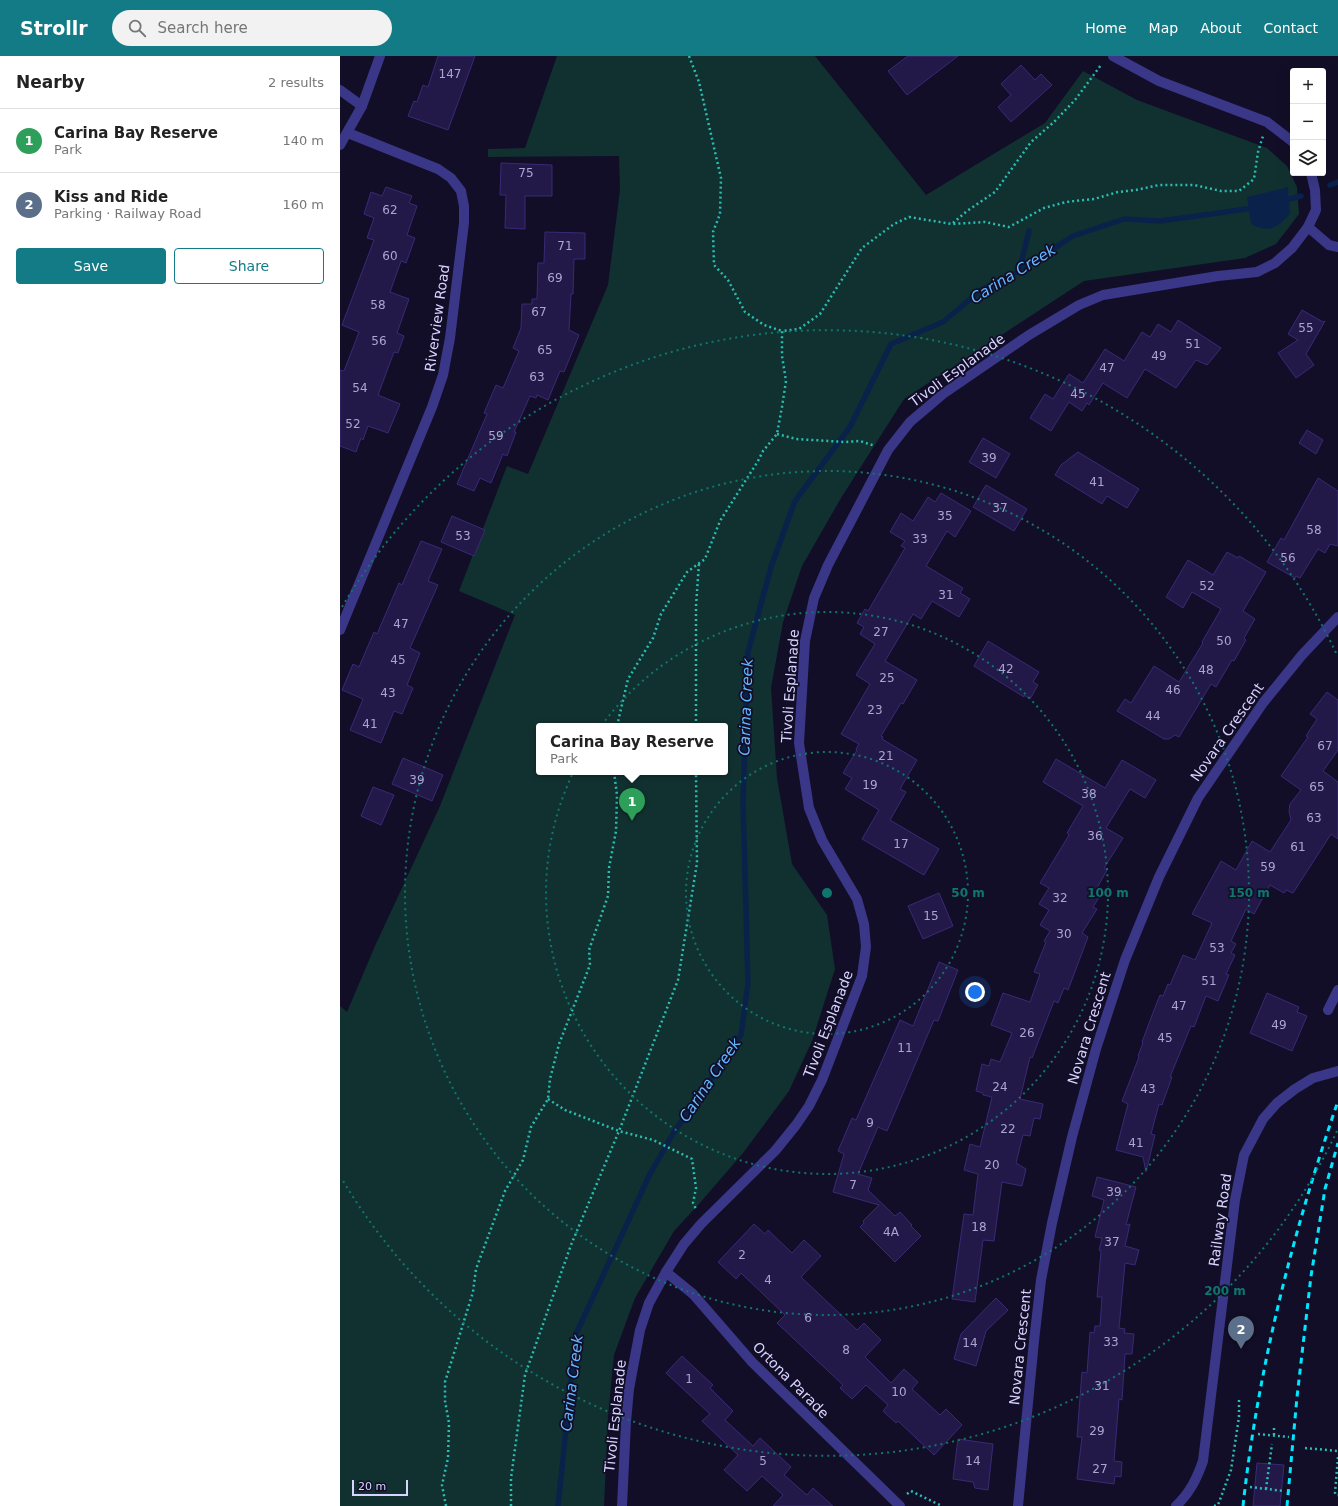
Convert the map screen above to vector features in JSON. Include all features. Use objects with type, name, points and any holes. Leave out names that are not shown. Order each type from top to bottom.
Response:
[{"type":"street","points":[[340,146],[362,106],[380,56]]},
{"type":"street","points":[[1113,56],[1159,81],[1267,122],[1290,140]]},
{"type":"street","points":[[340,90],[362,106]]},
{"type":"street","name":"Riverview Road","points":[[340,630],[432,407],[443,375],[450,338],[464,223],[464,206],[461,191],[451,178],[438,169],[348,133]]},
{"type":"street","name":"Tivoli Esplanade","points":[[622,1506],[629,1389],[640,1330],[649,1303],[684,1244],[701,1224],[775,1151],[809,1106],[822,1080],[862,976],[866,947],[864,924],[857,899],[822,840],[809,808],[799,742],[805,641],[814,598],[828,565],[888,450],[910,422],[943,394],[1029,334],[1079,305],[1103,295],[1218,276],[1257,272],[1275,263],[1292,248],[1308,227],[1316,210],[1315,190],[1312,176]]},
{"type":"street","points":[[1308,227],[1329,245],[1338,247]]},
{"type":"street","name":"Novara Crescent","points":[[1018,1506],[1041,1280],[1052,1223],[1072,1137],[1096,1049],[1125,960],[1159,877],[1198,798],[1263,704],[1302,655],[1338,617]]},
{"type":"street","points":[[1328,1010],[1338,990]]},
{"type":"street","name":"Railway Road","points":[[1176,1506],[1189,1493],[1198,1476],[1203,1460],[1235,1200],[1244,1155],[1263,1119],[1277,1103],[1295,1089],[1313,1078],[1338,1071]]},
{"type":"street","name":"Ortona Parade","points":[[666,1272],[693,1294],[752,1362],[897,1504]]},
{"type":"path","points":[[689,56],[699,82],[721,178],[720,214],[713,232],[714,265],[728,280],[745,312],[764,324],[782,331],[799,328],[820,314],[862,248],[894,224],[908,217],[952,224],[985,222],[1009,227],[1044,208],[1066,202],[1094,199],[1118,192],[1159,185],[1194,185],[1221,191],[1238,191],[1254,179],[1258,152]]},
{"type":"path","points":[[952,224],[967,211],[995,192],[1031,142],[1054,122],[1075,100],[1104,61]]},
{"type":"path","points":[[618,723],[628,679],[653,638],[661,614],[687,572],[705,558],[720,521],[763,451],[777,434],[786,381],[782,356],[782,331]]},
{"type":"path","points":[[777,434],[796,439],[860,441]]},
{"type":"path","points":[[696,723],[696,606],[699,563]]},
{"type":"path","points":[[446,1506],[442,1485],[448,1458],[449,1423],[444,1400],[445,1382],[473,1292],[476,1269],[505,1191],[523,1160],[531,1127],[548,1099],[550,1079],[559,1044],[590,965],[589,950],[608,896],[609,868],[616,831],[617,795],[614,775]]},
{"type":"path","points":[[511,1506],[511,1478],[525,1375],[571,1244],[619,1131],[678,980],[697,863],[696,775]]},
{"type":"path","points":[[548,1099],[566,1110],[619,1131],[653,1140],[692,1159],[696,1188],[693,1203],[701,1224]]},
{"type":"path","points":[[1214,1506],[1218,1505],[1231,1470],[1239,1397]]},
{"type":"path","points":[[1274,1428],[1274,1436]]},
{"type":"path","points":[[1258,1434],[1289,1437]]},
{"type":"path","points":[[1266,1489],[1272,1444]]},
{"type":"path","points":[[1305,1448],[1338,1451]]},
{"type":"path","points":[[1338,1457],[1335,1493],[1338,1495]]},
{"type":"path","points":[[1250,1487],[1284,1491]]},
{"type":"path","points":[[897,1504],[911,1491],[942,1506]]},
{"type":"green space","points":[[557,56],[815,56],[926,195],[1045,123],[1083,71],[1137,100],[1267,148],[1287,166],[1290,176],[1292,176],[1297,187],[1299,214],[1276,244],[1245,258],[1084,281],[904,399],[841,498],[802,566],[783,622],[771,688],[777,778],[792,864],[827,915],[835,969],[812,1041],[789,1091],[743,1153],[674,1231],[635,1298],[614,1355],[608,1416],[604,1506],[340,1506],[340,1006],[347,1012],[375,946],[440,806],[515,615],[459,591],[507,466],[528,474],[608,285],[620,190],[619,156],[488,157],[488,149],[525,148]]},
{"type":"water","points":[[1288,187],[1290,214],[1273,228],[1268,229],[1251,224],[1247,197]]},
{"type":"building","points":[[438,56],[475,56],[448,130],[408,116],[414,101],[417,102],[423,85],[428,87]]},
{"type":"building","points":[[908,56],[958,56],[907,95],[888,71]]},
{"type":"building","points":[[1021,65],[1035,80],[1041,74],[1052,85],[1011,122],[998,107],[1011,95],[1001,84]]},
{"type":"building","points":[[501,163],[552,165],[552,196],[525,196],[525,229],[505,228],[506,195],[500,195]]},
{"type":"building","points":[[386,187],[412,196],[409,203],[417,206],[407,235],[415,238],[406,263],[401,261],[390,292],[409,299],[397,333],[404,336],[398,353],[394,352],[378,395],[400,404],[388,433],[368,426],[363,440],[361,438],[356,452],[340,446],[340,370],[344,371],[359,332],[342,325],[374,240],[367,238],[374,218],[364,214],[371,192],[382,196]]},
{"type":"building","points":[[545,232],[585,233],[585,259],[574,259],[573,294],[571,294],[569,330],[579,335],[564,372],[560,371],[548,400],[537,395],[536,398],[530,396],[514,432],[516,432],[507,456],[503,454],[491,483],[480,478],[474,491],[457,484],[487,414],[484,413],[496,385],[503,388],[519,351],[513,348],[521,328],[522,304],[532,304],[532,299],[537,299],[538,263],[544,263]]},
{"type":"building","points":[[1302,310],[1323,322],[1325,321],[1306,354],[1314,365],[1296,378],[1278,353],[1298,340],[1288,334]]},
{"type":"building","points":[[1178,320],[1221,348],[1207,365],[1196,360],[1176,388],[1145,369],[1127,398],[1103,383],[1089,405],[1087,403],[1082,411],[1069,402],[1051,431],[1030,418],[1045,394],[1053,399],[1069,374],[1083,383],[1105,349],[1124,361],[1142,332],[1150,337],[1158,324],[1171,332]]},
{"type":"building","points":[[1307,430],[1323,440],[1316,454],[1299,443]]},
{"type":"building","points":[[983,438],[1010,454],[996,478],[969,462]]},
{"type":"building","points":[[1078,452],[1139,489],[1127,508],[1107,496],[1102,504],[1055,475],[1061,465]]},
{"type":"building","points":[[1318,478],[1338,491],[1338,546],[1330,544],[1325,553],[1318,549],[1300,578],[1296,576],[1295,578],[1267,562],[1281,538],[1284,540]]},
{"type":"building","points":[[986,485],[1027,509],[1014,531],[973,507]]},
{"type":"building","points":[[941,493],[971,511],[955,537],[947,531],[926,566],[963,588],[960,593],[970,599],[959,617],[932,601],[921,619],[913,614],[885,661],[917,680],[903,704],[901,703],[881,736],[883,737],[882,739],[917,760],[900,789],[906,792],[890,820],[939,849],[924,875],[862,839],[879,810],[845,789],[852,778],[843,773],[859,744],[841,734],[870,684],[856,675],[875,644],[860,634],[864,627],[857,623],[865,609],[868,611],[905,548],[901,546],[905,541],[890,532],[901,513],[913,521],[928,497],[935,502]]},
{"type":"building","points":[[452,516],[485,530],[474,556],[441,542]]},
{"type":"building","points":[[421,541],[442,549],[428,581],[438,585],[410,648],[420,653],[407,685],[413,688],[402,714],[394,711],[381,743],[350,730],[363,699],[342,690],[353,664],[359,667],[374,632],[377,634],[399,583],[402,585]]},
{"type":"building","points":[[1227,552],[1238,558],[1239,556],[1266,572],[1243,611],[1255,619],[1244,638],[1246,640],[1234,661],[1232,660],[1216,687],[1211,684],[1179,737],[1175,735],[1169,739],[1164,739],[1117,711],[1125,699],[1131,703],[1154,666],[1179,682],[1203,643],[1202,642],[1221,609],[1192,592],[1183,608],[1166,597],[1188,560],[1213,575]]},
{"type":"building","points":[[988,641],[1039,672],[1033,682],[1038,685],[1030,699],[1024,695],[1024,697],[974,666]]},
{"type":"building","points":[[1327,692],[1338,700],[1338,750],[1323,771],[1338,782],[1338,839],[1331,834],[1293,893],[1286,890],[1284,893],[1270,885],[1254,914],[1246,909],[1231,941],[1236,944],[1231,953],[1235,955],[1226,974],[1229,975],[1218,1001],[1206,996],[1194,1027],[1191,1026],[1170,1077],[1172,1077],[1162,1105],[1159,1104],[1151,1134],[1155,1135],[1146,1172],[1143,1157],[1116,1150],[1128,1104],[1122,1101],[1139,1057],[1142,1042],[1154,1010],[1160,995],[1163,996],[1168,984],[1170,985],[1183,955],[1195,960],[1212,923],[1192,914],[1221,861],[1236,870],[1252,841],[1270,852],[1291,820],[1289,811],[1290,804],[1301,790],[1281,776],[1308,737],[1306,736],[1317,719],[1310,714]]},
{"type":"building","points":[[403,758],[443,775],[432,801],[392,784]]},
{"type":"building","points":[[1056,759],[1105,788],[1122,760],[1156,780],[1145,798],[1130,789],[1106,828],[1123,838],[1104,868],[1107,870],[1097,888],[1103,891],[1093,907],[1097,909],[1082,933],[1088,937],[1068,990],[1064,988],[1058,1003],[1054,1001],[1032,1058],[1030,1057],[1020,1099],[1043,1104],[1040,1119],[1034,1118],[1030,1136],[1023,1135],[1016,1163],[1026,1169],[1022,1186],[1002,1182],[994,1241],[983,1240],[975,1302],[952,1299],[964,1214],[973,1215],[978,1174],[964,1170],[970,1144],[980,1147],[992,1097],[983,1095],[983,1093],[976,1091],[982,1064],[989,1066],[991,1059],[1000,1062],[1012,1033],[991,1025],[1003,993],[1030,1002],[1040,974],[1034,972],[1046,942],[1044,941],[1050,931],[1040,925],[1049,910],[1039,904],[1049,888],[1040,883],[1069,835],[1067,833],[1083,806],[1043,782]]},
{"type":"building","points":[[373,787],[394,795],[381,825],[361,816]]},
{"type":"building","points":[[939,893],[953,926],[923,939],[908,906]]},
{"type":"building","points":[[939,962],[958,970],[938,1021],[934,1020],[887,1131],[878,1127],[858,1174],[872,1178],[868,1190],[895,1216],[900,1212],[921,1236],[895,1262],[860,1227],[864,1223],[863,1221],[879,1205],[833,1192],[844,1154],[838,1151],[852,1118],[856,1120],[900,1020],[913,1026]]},
{"type":"building","points":[[1267,993],[1299,1007],[1297,1012],[1307,1016],[1292,1051],[1250,1033]]},
{"type":"building","points":[[1097,1177],[1136,1187],[1126,1225],[1130,1224],[1125,1246],[1139,1250],[1135,1265],[1125,1263],[1119,1328],[1125,1329],[1124,1333],[1134,1334],[1132,1354],[1125,1354],[1122,1400],[1119,1399],[1114,1461],[1122,1462],[1121,1477],[1115,1476],[1114,1484],[1077,1479],[1082,1437],[1077,1437],[1082,1372],[1087,1373],[1090,1332],[1094,1333],[1095,1326],[1100,1326],[1102,1297],[1097,1297],[1101,1251],[1099,1250],[1102,1238],[1095,1237],[1104,1200],[1092,1196]]},
{"type":"building","points":[[754,1224],[765,1234],[768,1230],[792,1253],[804,1240],[821,1256],[801,1277],[857,1330],[864,1323],[881,1340],[865,1357],[891,1383],[904,1369],[918,1382],[912,1389],[940,1415],[946,1409],[962,1425],[934,1455],[898,1421],[896,1423],[883,1411],[888,1405],[866,1385],[852,1399],[840,1388],[843,1385],[777,1323],[785,1315],[741,1273],[736,1279],[718,1262]]},
{"type":"building","points":[[996,1298],[1008,1310],[986,1331],[976,1366],[954,1359],[961,1334]]},
{"type":"building","points":[[682,1356],[713,1385],[710,1388],[733,1411],[725,1420],[753,1446],[760,1438],[791,1467],[784,1475],[807,1495],[813,1488],[833,1506],[773,1506],[783,1495],[762,1476],[747,1491],[724,1470],[738,1455],[702,1421],[710,1414],[666,1373]]},
{"type":"building","points":[[958,1439],[993,1444],[988,1490],[975,1488],[973,1482],[953,1479]]},
{"type":"building","points":[[1257,1463],[1284,1465],[1280,1506],[1253,1506]]},
{"type":"waterway","name":"Carina Creek","points":[[1330,185],[1338,182]]},
{"type":"waterway","name":"Carina Creek","points":[[1282,201],[1301,196]]},
{"type":"waterway","name":"Carina Creek","points":[[558,1506],[576,1334],[650,1174],[674,1132],[741,1035],[748,983],[743,802],[748,652],[771,567],[795,501],[850,427],[891,344],[943,322],[981,290],[1019,271],[1073,236],[1124,219],[1160,221],[1254,208]]},
{"type":"waterway","points":[[1019,271],[1029,231]]},
{"type":"railway","points":[[1243,1506],[1258,1403],[1279,1301],[1306,1200],[1338,1101]]},
{"type":"railway","points":[[1287,1506],[1297,1397],[1311,1276],[1325,1189],[1338,1143]]},
{"type":"place","name":"Carina Bay Reserve","points":[[632,821]]},
{"type":"place","name":"Kiss and Ride","points":[[1241,1349]]}]
